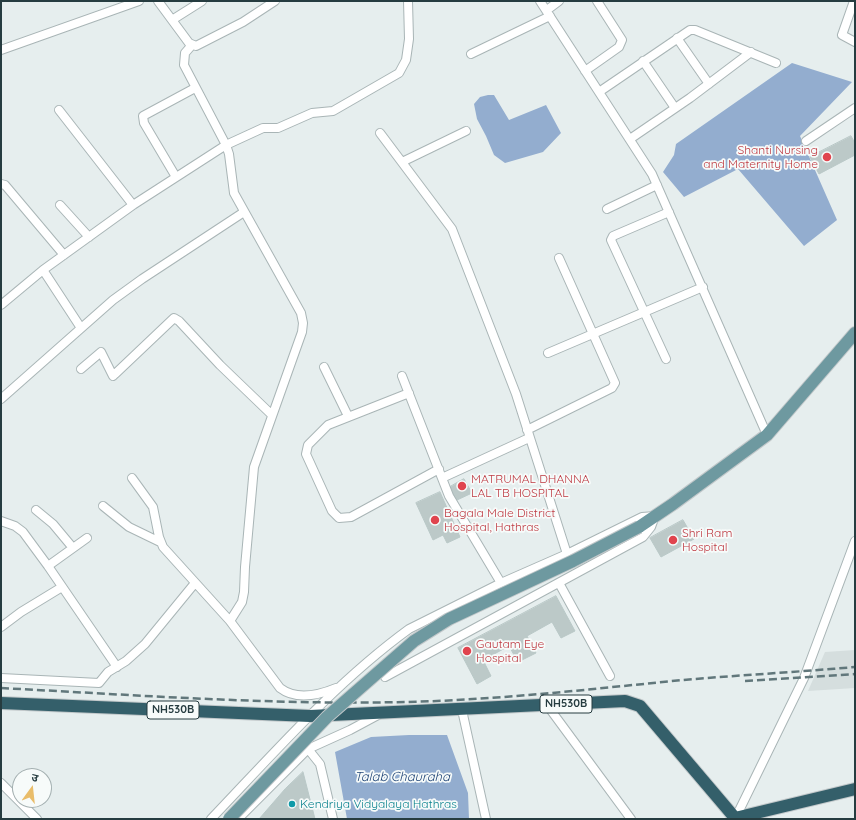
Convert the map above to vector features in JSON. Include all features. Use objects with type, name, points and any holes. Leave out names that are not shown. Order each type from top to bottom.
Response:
[{"type":"highway","name":"NH530B","points":[[1,703],[310,716],[379,714],[625,701],[640,706],[735,819]]},
{"type":"highway","points":[[735,819],[855,789]]},
{"type":"main road","points":[[229,819],[327,717],[414,641],[449,619],[556,569],[639,527],[655,516],[767,435],[855,333]]},
{"type":"street","points":[[1,50],[139,1]]},
{"type":"street","points":[[158,1],[192,45]]},
{"type":"street","points":[[172,20],[202,1]]},
{"type":"street","points":[[230,621],[242,602],[244,592],[254,467],[302,332],[303,318],[289,290],[234,193],[229,154],[226,145],[195,88],[184,65],[183,58],[187,50],[192,45],[196,46],[243,22],[275,1]]},
{"type":"street","points":[[1,305],[43,270],[133,205],[226,145],[263,128],[278,128],[312,113],[333,111],[399,73],[406,60],[409,39],[410,19],[408,1]]},
{"type":"street","points":[[540,1],[630,139],[657,185],[767,435]]},
{"type":"street","points":[[471,54],[548,13],[559,1]]},
{"type":"street","points":[[586,71],[620,47],[622,40],[597,1]]},
{"type":"street","points":[[854,1],[842,35],[855,42]]},
{"type":"street","points":[[599,92],[687,31],[695,30],[776,63]]},
{"type":"street","points":[[677,38],[709,84]]},
{"type":"street","points":[[630,139],[709,84],[751,52]]},
{"type":"street","points":[[643,61],[675,108]]},
{"type":"street","points":[[176,177],[144,123],[143,116],[195,88]]},
{"type":"street","points":[[806,141],[855,108]]},
{"type":"street","points":[[59,110],[133,205]]},
{"type":"street","points":[[402,162],[466,131]]},
{"type":"street","points":[[380,133],[452,230],[516,394],[567,554]]},
{"type":"street","points":[[1,184],[5,185],[64,255]]},
{"type":"street","points":[[607,209],[657,185]]},
{"type":"street","points":[[60,205],[89,237]]},
{"type":"street","points":[[1,399],[81,328],[142,279],[244,212]]},
{"type":"street","points":[[666,359],[612,243],[611,237],[670,212]]},
{"type":"street","points":[[442,478],[528,434],[614,386],[614,381],[559,258]]},
{"type":"street","points":[[43,270],[81,328]]},
{"type":"street","points":[[548,353],[703,287]]},
{"type":"street","points":[[81,369],[101,352],[112,376],[174,318],[179,321],[220,365],[272,415]]},
{"type":"street","points":[[324,366],[348,416]]},
{"type":"street","points":[[402,376],[449,496],[501,583]]},
{"type":"street","points":[[409,393],[348,416],[324,427],[308,445],[306,454],[332,511],[339,518],[351,517],[439,469]]},
{"type":"street","points":[[132,478],[153,507],[160,542]]},
{"type":"street","points":[[102,506],[129,527],[160,542],[230,621],[284,691],[302,695],[318,694],[339,687]]},
{"type":"street","points":[[36,510],[54,524],[73,548]]},
{"type":"street","points":[[211,819],[339,687],[409,629],[501,583],[567,554],[642,517],[655,516],[651,527],[643,537],[385,678]]},
{"type":"street","points":[[1,521],[19,529],[48,566],[117,667]]},
{"type":"street","points":[[48,566],[87,538]]},
{"type":"street","points":[[735,819],[804,678],[855,541]]},
{"type":"street","points":[[1,678],[96,684],[102,681],[108,672],[136,654],[195,583]]},
{"type":"street","points":[[559,583],[610,676]]},
{"type":"street","points":[[1,627],[21,612],[62,587]]},
{"type":"street","points":[[547,705],[631,819]]},
{"type":"street","points":[[462,710],[486,819]]},
{"type":"street","points":[[238,819],[308,749],[350,730],[379,714]]},
{"type":"street","points":[[308,749],[320,764],[333,819]]},
{"type":"street","points":[[2,788],[37,819]]},
{"type":"shaded area","points":[[855,650],[855,688],[808,691],[825,652]]},
{"type":"water","points":[[792,63],[852,82],[800,136],[837,220],[804,246],[738,169],[684,197],[663,172],[674,155],[676,144]]},
{"type":"water","points":[[494,95],[509,120],[546,105],[561,133],[543,152],[505,163],[494,155],[477,119],[474,104],[480,97]]},
{"type":"water","name":"Talab Chauraha","points":[[447,735],[468,793],[469,819],[347,819],[335,752],[371,737]]},
{"type":"building","points":[[851,136],[855,143],[855,155],[819,174],[810,157]]},
{"type":"building","points":[[464,479],[472,493],[457,500],[450,487]]},
{"type":"building","points":[[440,492],[460,537],[447,543],[443,535],[433,540],[416,503]]},
{"type":"building","points":[[683,520],[694,539],[661,557],[650,538]]},
{"type":"building","points":[[556,596],[575,631],[561,638],[552,622],[527,636],[536,653],[518,662],[509,646],[483,660],[491,676],[477,684],[458,648]]},
{"type":"building","name":"Kendriya Vidyalaya Hathras","points":[[303,772],[315,819],[259,819],[285,789]]},
{"type":"railway","points":[[1,688],[253,701],[354,703],[405,702],[510,697],[683,680],[855,667]]},
{"type":"railway","points":[[745,681],[855,674]]},
{"type":"place","name":"Shanti Nursing and Maternity Home","points":[[827,157]]},
{"type":"place","name":"MATRUMAL DHANNA LAL TB HOSPITAL","points":[[462,486]]},
{"type":"place","name":"Bagala Male District Hospital, Hathras","points":[[435,520]]},
{"type":"place","name":"Shri Ram Hospital","points":[[673,540]]},
{"type":"place","name":"Gautam Eye Hospital","points":[[467,651]]},
{"type":"place","name":"Kendriya Vidyalaya Hathras","points":[[292,804]]}]
